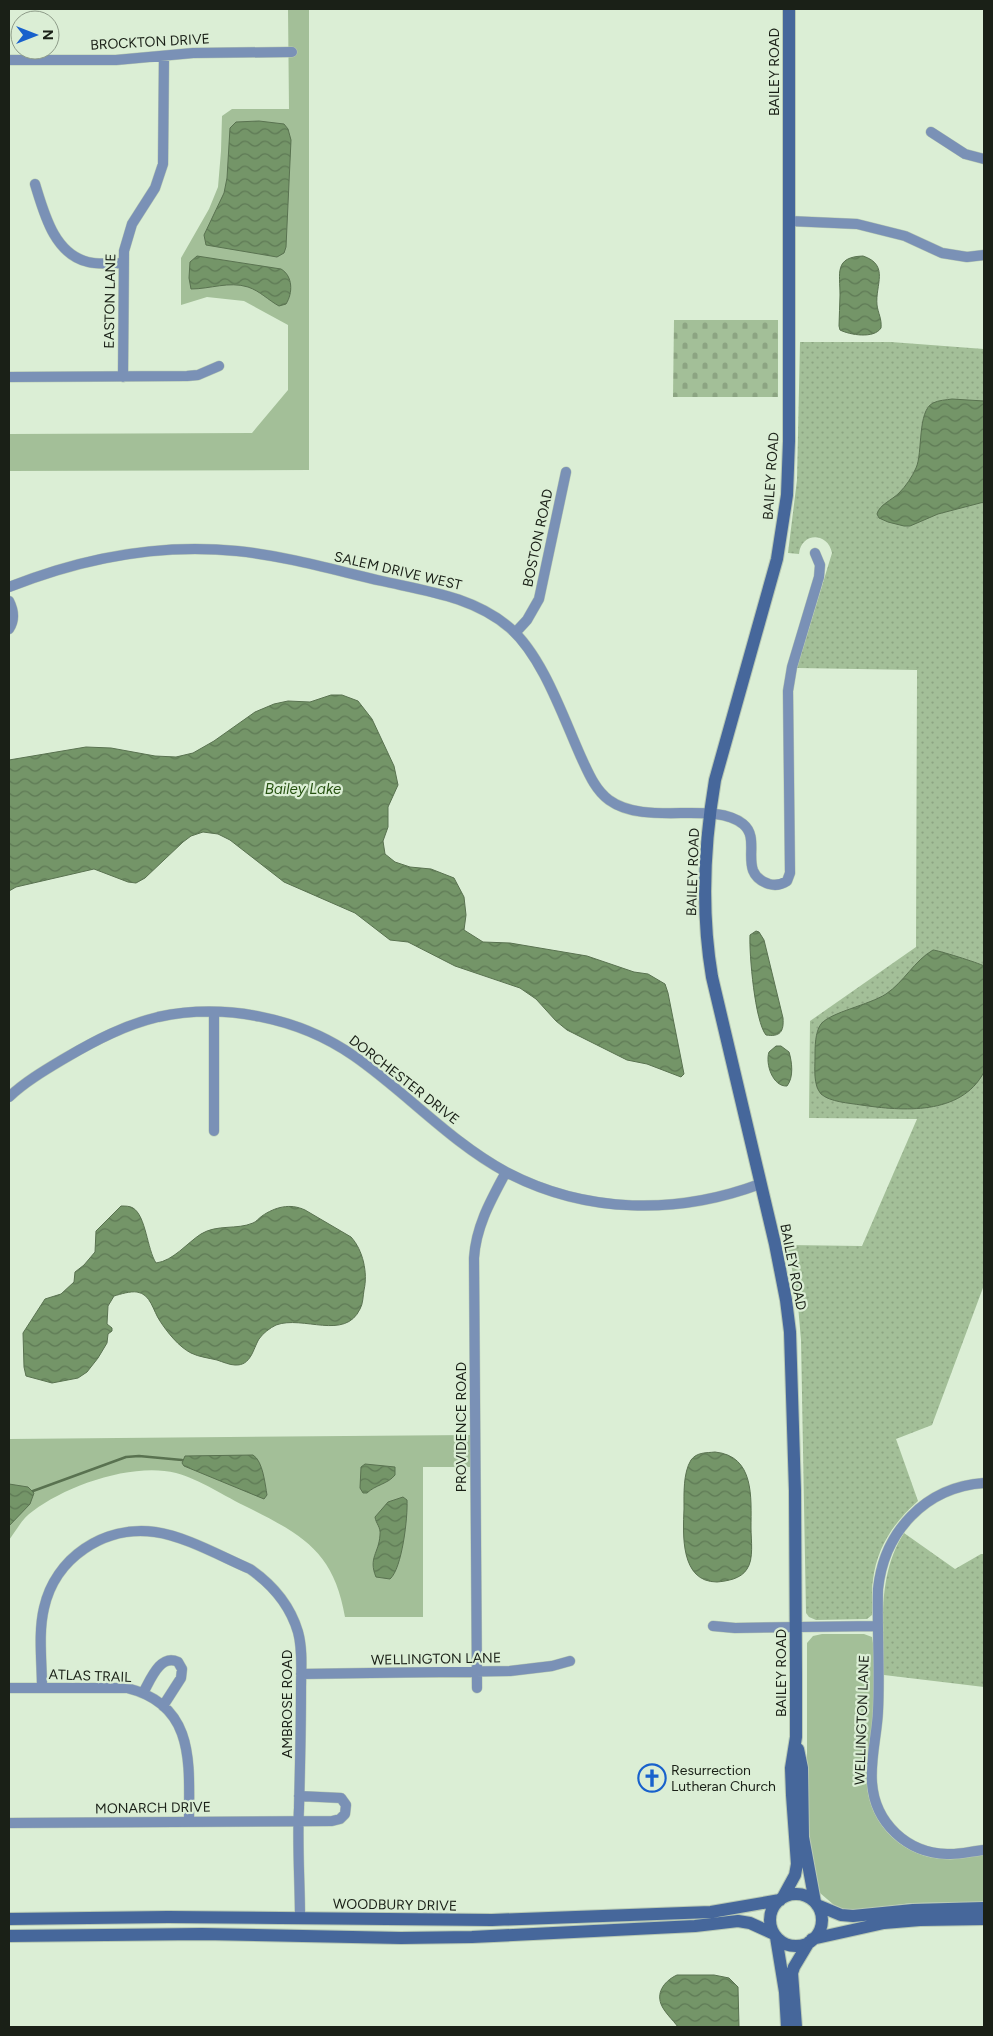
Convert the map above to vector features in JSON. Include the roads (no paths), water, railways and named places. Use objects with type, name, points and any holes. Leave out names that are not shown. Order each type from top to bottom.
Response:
[{"type":"main road","name":"BAILEY ROAD","points":[[781,1898],[794,1877],[797,1868],[792,1768],[796,1737],[796,1628],[790,1332],[779,1263],[720,1017],[709,956],[705,884],[710,814],[720,762],[774,573],[784,512],[789,441],[789,9]]},
{"type":"main road","name":"BAILEY ROAD","points":[[796,1737],[802,1768],[803,1837],[816,1903]]},
{"type":"main road","points":[[787,2027],[785,1992],[771,1917],[773,1909],[781,1898],[791,1894],[802,1894],[840,1914],[853,1916],[913,1910],[984,1908]]},
{"type":"main road","name":"WOODBURY DRIVE","points":[[9,1919],[114,1917],[450,1921],[697,1913],[723,1911],[781,1898]]},
{"type":"main road","points":[[796,2027],[792,1972],[818,1931],[820,1923],[816,1903]]},
{"type":"main road","points":[[9,1936],[211,1934],[401,1938],[472,1937],[695,1926],[738,1921],[750,1923],[788,1945],[800,1945],[880,1924],[920,1920],[984,1919]]},
{"type":"street","name":"BROCKTON DRIVE","points":[[9,60],[116,60],[204,52],[292,52]]},
{"type":"street","name":"EASTON LANE","points":[[123,377],[124,247],[130,227],[155,188],[163,164],[164,56]]},
{"type":"street","points":[[931,132],[965,154],[984,159]]},
{"type":"street","points":[[35,184],[48,224],[67,251],[87,262],[123,263]]},
{"type":"street","points":[[789,221],[857,224],[905,236],[942,253],[955,256],[984,255]]},
{"type":"street","points":[[9,377],[186,376],[198,375],[219,366]]},
{"type":"street","name":"BOSTON ROAD","points":[[515,633],[539,599],[566,472]]},
{"type":"street","name":"SALEM DRIVE WEST","points":[[9,587],[79,563],[129,553],[171,549],[237,551],[286,559],[456,598],[483,609],[515,633],[537,662],[591,778],[603,795],[623,808],[639,812],[710,814],[730,817],[746,827],[751,839],[750,860],[753,872],[765,882],[780,885],[786,881],[790,873],[788,686],[819,577],[820,565],[815,553]]},
{"type":"street","points":[[9,601],[13,619],[9,629]]},
{"type":"street","name":"DORCHESTER DRIVE","points":[[9,1097],[46,1069],[106,1035],[156,1018],[193,1012],[259,1016],[290,1024],[324,1038],[353,1055],[466,1146],[506,1172],[541,1188],[566,1196],[608,1204],[658,1207],[691,1203],[738,1193],[760,1184]]},
{"type":"street","points":[[214,1012],[214,1131]]},
{"type":"street","name":"PROVIDENCE ROAD","points":[[477,1688],[474,1258],[476,1238],[481,1221],[506,1172]]},
{"type":"street","name":"WELLINGTON LANE","points":[[984,1483],[958,1487],[940,1494],[920,1506],[902,1524],[885,1555],[879,1574],[877,1626],[878,1706],[872,1782],[875,1800],[882,1817],[888,1827],[898,1837],[923,1850],[948,1854],[984,1850]]},
{"type":"street","name":"AMBROSE ROAD","points":[[42,1688],[41,1622],[46,1601],[53,1581],[69,1560],[89,1545],[112,1535],[134,1531],[155,1532],[173,1536],[250,1569],[261,1577],[277,1592],[295,1623],[300,1643],[301,1753],[298,1821],[300,1918]]},
{"type":"street","points":[[713,1626],[735,1628],[877,1626]]},
{"type":"street","points":[[143,1693],[162,1662],[170,1659],[178,1662],[182,1669],[181,1678],[164,1706]]},
{"type":"street","name":"WELLINGTON LANE","points":[[301,1674],[528,1670],[570,1661]]},
{"type":"street","name":"ATLAS TRAIL","points":[[9,1688],[121,1688],[143,1693],[164,1706],[182,1730],[188,1750],[188,1821]]},
{"type":"street","name":"MONARCH DRIVE","points":[[9,1823],[336,1820],[343,1817],[346,1810],[344,1800],[336,1796],[299,1796]]},
{"type":"water","points":[[259,121],[284,124],[288,129],[291,140],[286,247],[284,253],[277,257],[206,245],[204,235],[224,193],[227,178],[230,128],[236,122]]},
{"type":"water","points":[[197,256],[281,269],[288,276],[291,285],[290,295],[286,304],[279,306],[256,291],[241,285],[191,289],[189,278],[190,262]]},
{"type":"water","points":[[863,256],[871,260],[879,270],[877,305],[881,328],[868,335],[840,330],[839,326],[841,268],[847,259]]},
{"type":"water","points":[[952,399],[984,401],[984,502],[938,514],[910,526],[888,522],[879,518],[877,514],[880,508],[902,490],[916,468],[922,423],[928,407],[935,402]]},
{"type":"water","name":"Bailey Lake","points":[[331,695],[342,695],[358,701],[372,719],[394,766],[398,785],[388,807],[388,827],[383,841],[385,854],[395,862],[410,867],[431,869],[454,878],[464,897],[466,915],[464,930],[483,942],[510,943],[587,956],[634,972],[648,974],[665,984],[684,1074],[681,1077],[647,1064],[627,1060],[567,1030],[536,999],[520,988],[455,966],[408,942],[390,940],[355,913],[284,882],[230,840],[218,834],[203,832],[191,836],[145,878],[136,883],[128,882],[94,869],[16,887],[9,891],[9,760],[86,747],[111,748],[155,756],[176,757],[193,753],[214,741],[255,712],[274,704],[288,701],[310,702]]},
{"type":"water","points":[[756,931],[759,932],[764,940],[783,1018],[782,1030],[775,1035],[766,1035],[762,1028],[756,1003],[750,935]]},
{"type":"water","points":[[933,950],[984,966],[984,1072],[974,1086],[961,1097],[946,1103],[912,1109],[894,1109],[845,1103],[829,1099],[821,1094],[816,1081],[815,1049],[821,1024],[841,1012],[886,994],[920,960]]},
{"type":"water","points":[[776,1046],[781,1046],[789,1052],[792,1074],[787,1086],[778,1083],[774,1079],[769,1068],[769,1052]]},
{"type":"water","points":[[121,1206],[132,1207],[141,1218],[150,1250],[156,1263],[168,1259],[207,1231],[247,1225],[272,1210],[283,1207],[288,1206],[305,1210],[351,1237],[359,1248],[365,1269],[361,1307],[353,1318],[344,1324],[287,1323],[276,1325],[261,1337],[245,1363],[235,1365],[191,1353],[166,1330],[146,1296],[137,1292],[126,1293],[114,1296],[108,1306],[107,1324],[112,1328],[112,1331],[108,1334],[107,1343],[98,1358],[87,1372],[78,1378],[52,1383],[26,1376],[23,1333],[45,1299],[61,1294],[74,1282],[75,1272],[95,1252],[96,1231]]},
{"type":"water","points":[[715,1452],[728,1455],[738,1461],[748,1480],[751,1504],[752,1549],[751,1560],[744,1572],[738,1577],[717,1582],[705,1580],[696,1574],[686,1555],[684,1543],[684,1484],[688,1465],[691,1460],[702,1453]]},
{"type":"water","points":[[253,1455],[259,1462],[263,1473],[267,1495],[264,1499],[184,1466],[182,1463],[185,1456]]},
{"type":"water","points":[[365,1464],[395,1467],[395,1475],[367,1493],[363,1493],[360,1488],[361,1467]]},
{"type":"water","points":[[9,1484],[28,1487],[34,1493],[30,1504],[9,1526]]},
{"type":"water","points":[[403,1497],[407,1500],[406,1518],[398,1565],[390,1579],[376,1577],[373,1560],[380,1532],[375,1517],[388,1502]]},
{"type":"water","points":[[677,1975],[714,1975],[729,1978],[738,1987],[739,2027],[678,2027],[664,2010],[660,1999],[663,1986]]},
{"type":"waterway","points":[[33,1491],[126,1457],[139,1456],[182,1460]]},
{"type":"place","name":"Resurrection Lutheran Church","points":[[652,1778]]}]
